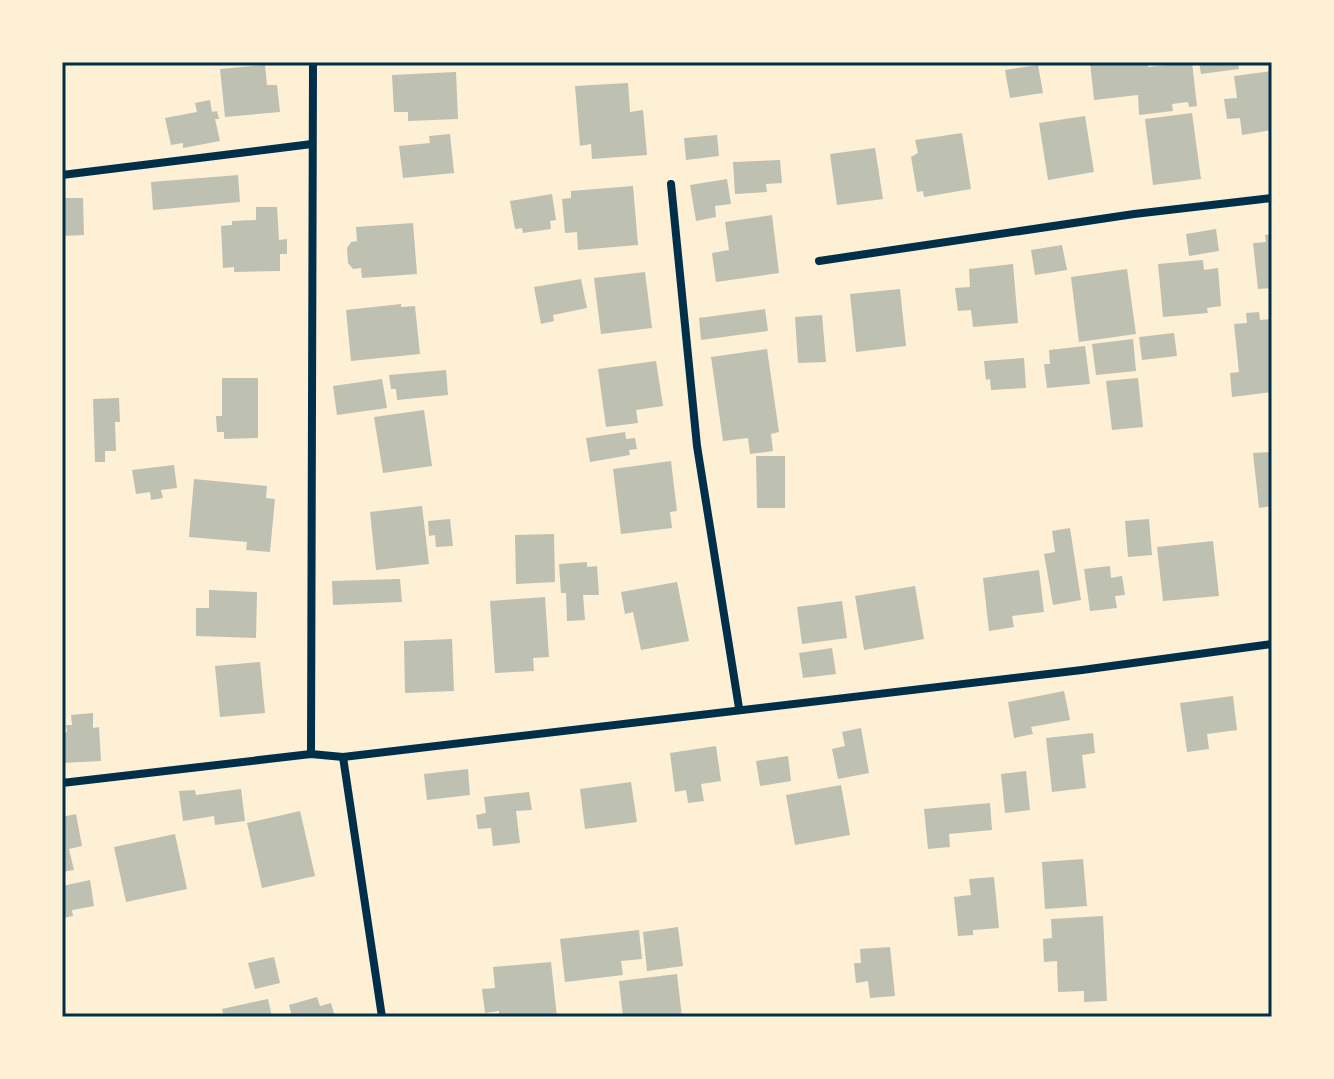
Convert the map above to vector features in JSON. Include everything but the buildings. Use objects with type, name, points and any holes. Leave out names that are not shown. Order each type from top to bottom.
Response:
[{"type":"street","points":[[311,754],[313,62]]},
{"type":"street","points":[[62,175],[312,144]]},
{"type":"street","points":[[671,184],[697,446],[739,708]]},
{"type":"street","points":[[819,261],[1134,214],[1272,198]]},
{"type":"street","points":[[62,783],[311,754],[343,757],[1082,670],[1272,644]]},
{"type":"street","points":[[343,757],[382,1017]]}]
